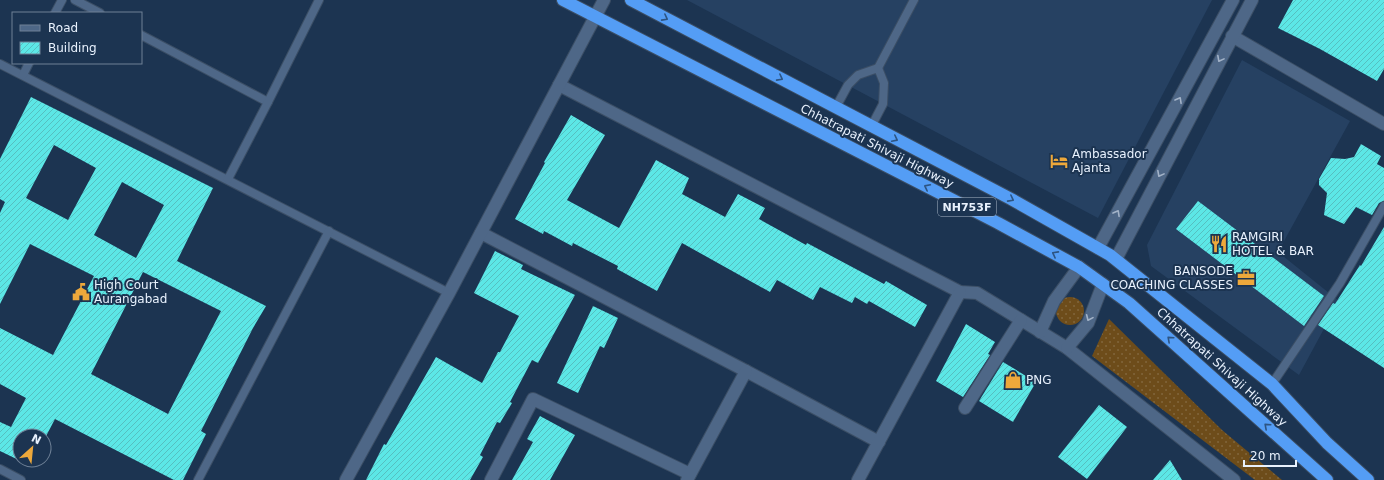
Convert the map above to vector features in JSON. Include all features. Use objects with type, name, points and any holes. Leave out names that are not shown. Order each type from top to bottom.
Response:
[{"type":"highway","name":"Chhatrapati Shivaji Highway","points":[[563,0],[991,220],[1079,267],[1129,303],[1327,480]]},
{"type":"highway","name":"Chhatrapati Shivaji Highway","points":[[631,0],[1011,199],[1116,259],[1272,384],[1327,442],[1368,480]]},
{"type":"street","points":[[346,480],[449,293],[604,0]]},
{"type":"street","points":[[1098,248],[1233,0]]},
{"type":"street","points":[[1116,259],[1252,0]]},
{"type":"street","points":[[1232,36],[1384,124]]},
{"type":"street","points":[[559,85],[960,292],[977,293],[1067,348],[1234,480]]},
{"type":"street","points":[[481,233],[879,442]]},
{"type":"street","points":[[1040,332],[1054,301],[1079,267]]},
{"type":"street","points":[[1067,348],[1088,323],[1103,284]]},
{"type":"street","points":[[858,480],[960,292]]},
{"type":"street","points":[[965,408],[1021,320]]},
{"type":"street","points":[[491,480],[534,399],[688,477],[746,371]]},
{"type":"lane","points":[[56,12],[62,0]]},
{"type":"lane","points":[[75,0],[98,12]]},
{"type":"lane","points":[[228,179],[319,0]]},
{"type":"lane","points":[[836,107],[848,85],[858,75],[878,68],[914,0]]},
{"type":"lane","points":[[142,36],[268,102]]},
{"type":"lane","points":[[0,64],[449,293]]},
{"type":"lane","points":[[23,75],[28,64]]},
{"type":"lane","points":[[871,127],[883,104],[884,83],[878,68]]},
{"type":"lane","points":[[1272,384],[1340,283],[1384,206]]},
{"type":"lane","points":[[198,480],[329,232]]},
{"type":"lane","points":[[0,469],[21,480]]},
{"type":"shaded area","name":"Ambassador Ajanta","points":[[687,0],[1212,0],[1098,218]]},
{"type":"shaded area","points":[[1242,60],[1350,121],[1278,252],[1339,301],[1299,375],[1151,266],[1147,245]]},
{"type":"shaded area","points":[[1070,297],[1080,301],[1084,311],[1080,321],[1070,325],[1060,321],[1056,311],[1060,301]]},
{"type":"shaded area","points":[[1109,319],[1222,430],[1282,480],[1255,480],[1092,356]]},
{"type":"building","points":[[1293,0],[1384,0],[1384,69],[1377,81],[1320,49],[1278,28]]},
{"type":"building","points":[[31,97],[213,188],[177,261],[266,306],[253,328],[201,431],[206,434],[183,480],[174,480],[55,419],[50,428],[12,428],[12,457],[0,451],[0,422],[11,427],[26,398],[0,384],[0,328],[53,355],[94,276],[30,244],[0,304],[0,213],[5,202],[0,199],[0,159]],"holes":[[[54,145],[96,168],[68,220],[26,198]],[[122,182],[164,205],[136,258],[94,235]],[[143,272],[221,311],[168,414],[91,374]]]},
{"type":"building","points":[[571,115],[605,135],[567,200],[619,228],[656,160],[689,178],[682,194],[725,217],[738,194],[765,208],[759,219],[806,245],[807,243],[884,284],[886,281],[927,305],[915,327],[869,301],[867,304],[855,297],[852,303],[820,287],[813,300],[777,280],[770,292],[682,243],[657,291],[617,269],[618,266],[573,243],[572,246],[544,231],[543,234],[515,219],[545,163],[544,162]]},
{"type":"building","points":[[1361,144],[1381,156],[1377,164],[1384,168],[1384,201],[1379,203],[1372,215],[1356,207],[1344,224],[1324,215],[1327,193],[1319,185],[1319,179],[1331,158],[1345,159],[1354,157]]},
{"type":"building","points":[[1198,201],[1324,296],[1304,326],[1176,229]]},
{"type":"building","points":[[1384,227],[1384,368],[1318,325],[1333,303],[1335,304],[1360,265],[1361,266]]},
{"type":"building","points":[[495,251],[523,265],[521,269],[575,295],[538,363],[532,360],[510,402],[512,403],[500,423],[497,422],[480,455],[483,457],[470,480],[366,480],[384,444],[386,445],[436,357],[482,383],[498,352],[500,352],[519,316],[474,293]]},
{"type":"building","points":[[593,306],[618,318],[604,348],[600,346],[578,393],[557,383]]},
{"type":"building","points":[[966,324],[995,342],[988,354],[990,355],[963,397],[936,381]]},
{"type":"building","points":[[1003,362],[1036,382],[1013,422],[979,401]]},
{"type":"building","points":[[1099,405],[1127,427],[1087,479],[1058,457]]},
{"type":"building","points":[[540,416],[575,435],[550,480],[512,480],[533,442],[527,439]]},
{"type":"building","points":[[1170,460],[1182,480],[1153,480]]},
{"type":"place","name":"Ambassador Ajanta","points":[[1059,161]]},
{"type":"place","name":"RAMGIRI HOTEL & BAR","points":[[1219,244]]},
{"type":"place","name":"BANSODE COACHING CLASSES","points":[[1246,278]]},
{"type":"place","name":"High Court Aurangabad","points":[[81,292]]},
{"type":"place","name":"PNG","points":[[1013,380]]}]
